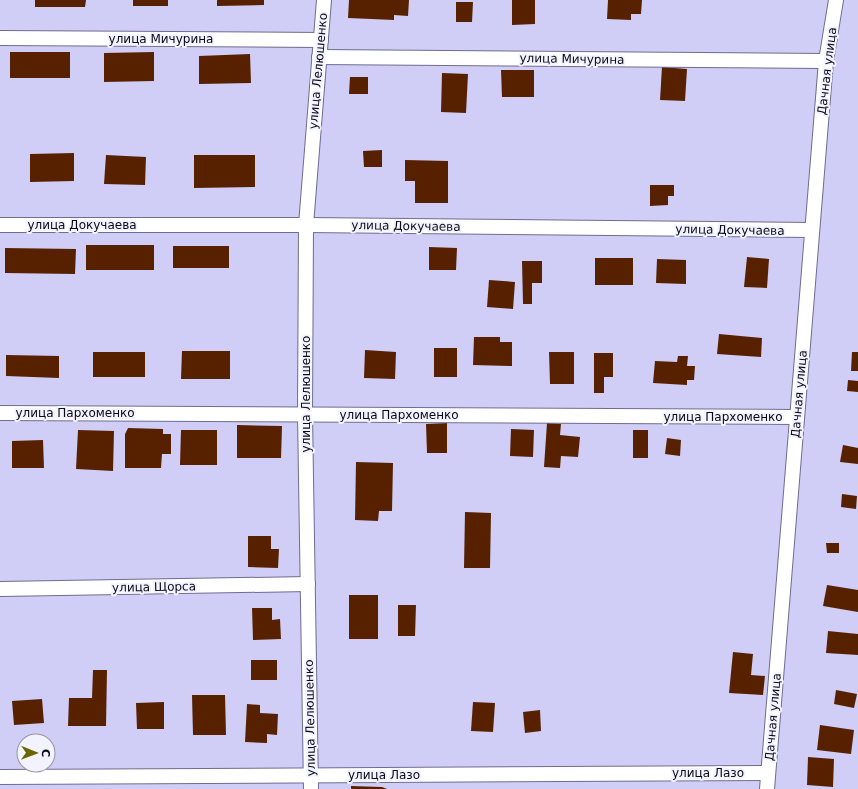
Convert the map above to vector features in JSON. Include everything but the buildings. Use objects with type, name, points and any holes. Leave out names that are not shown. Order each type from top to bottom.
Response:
[{"type":"street","name":"улица Лелюшенко","points":[[311,782],[305,415],[306,225],[324,0]]},
{"type":"street","name":"Дачная улица","points":[[767,789],[826,61],[836,0]]},
{"type":"street","name":"улица Мичурина","points":[[0,38],[321,40]]},
{"type":"street","name":"улица Мичурина","points":[[319,57],[826,61]]},
{"type":"street","name":"улица Докучаева","points":[[0,225],[306,225],[812,230]]},
{"type":"street","name":"улица Пархоменко","points":[[0,412],[797,417]]},
{"type":"street","name":"улица Щорса","points":[[0,589],[308,584]]},
{"type":"street","name":"улица Лазо","points":[[0,777],[311,782],[768,773]]}]
